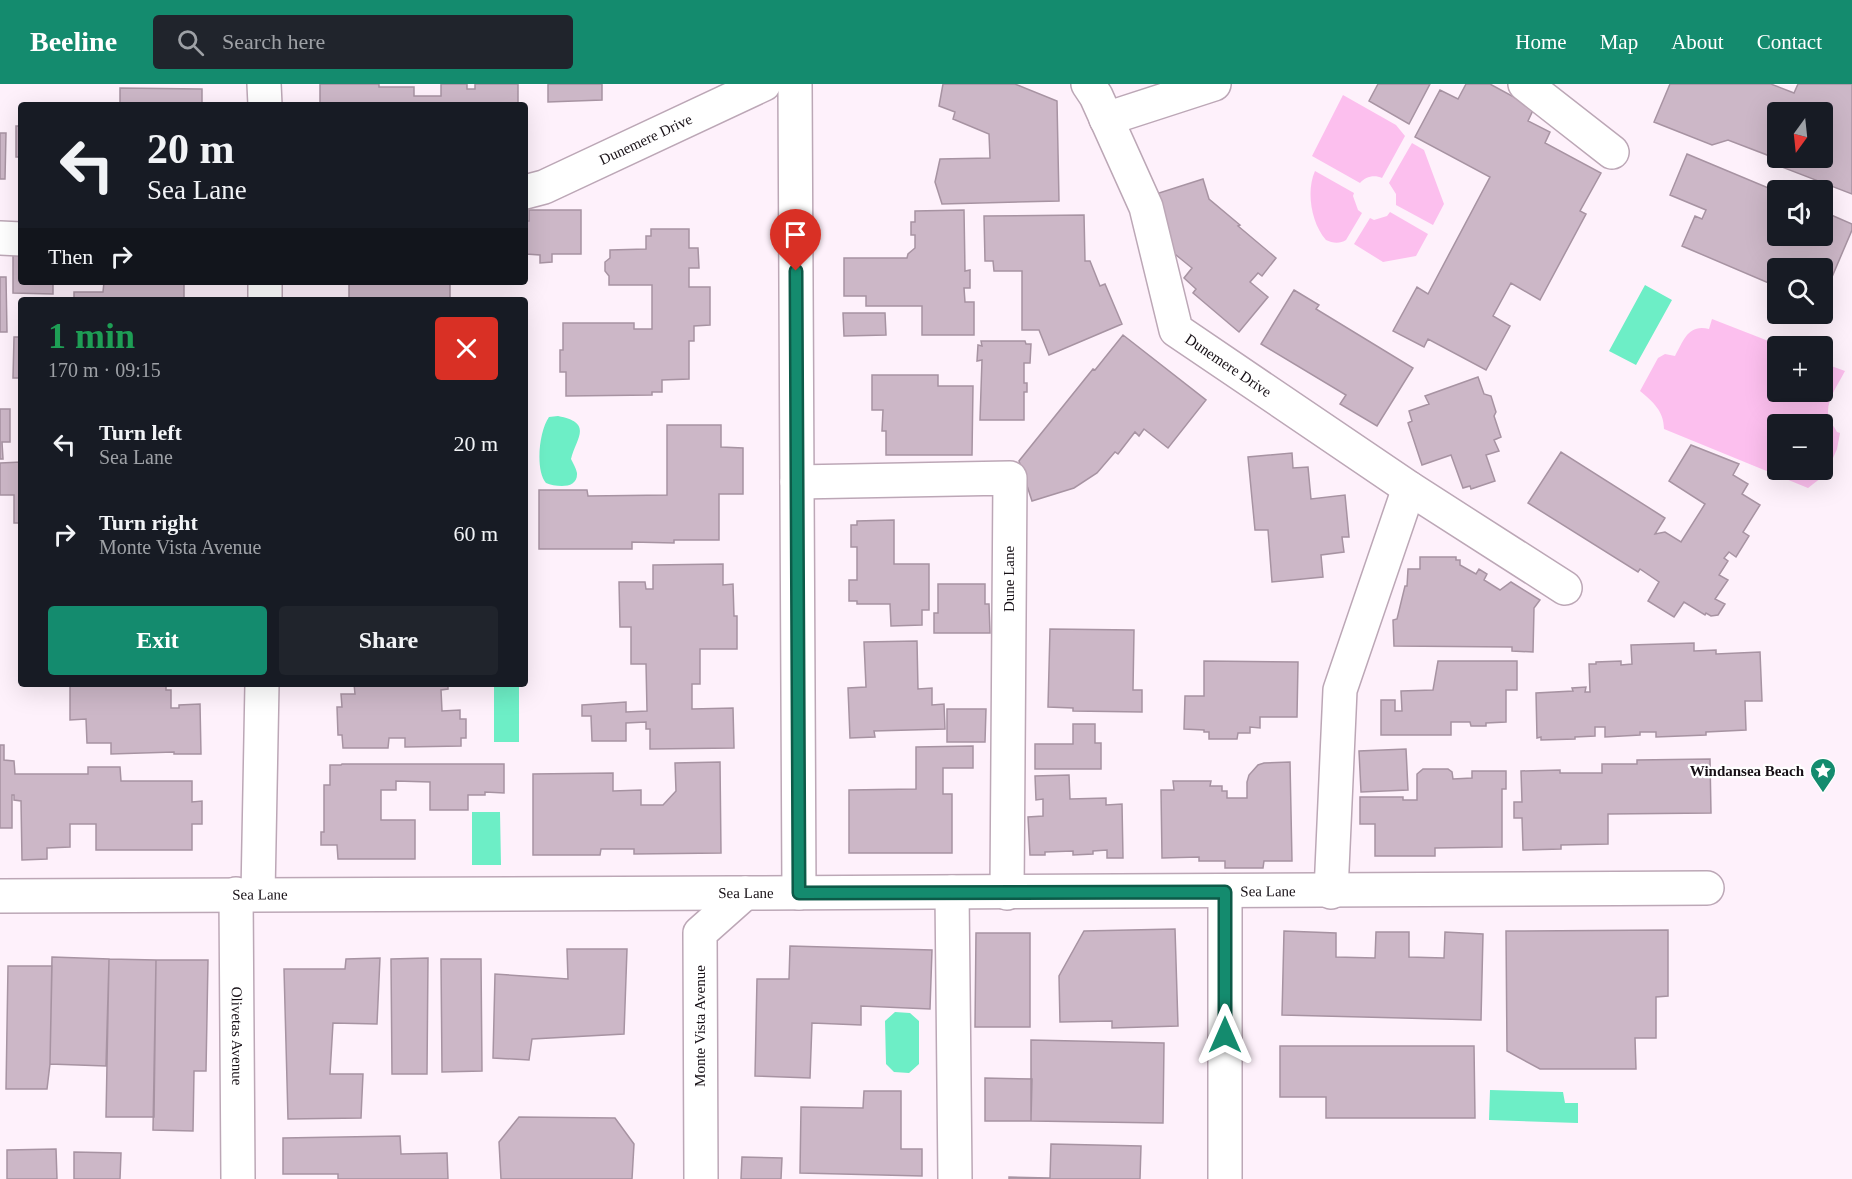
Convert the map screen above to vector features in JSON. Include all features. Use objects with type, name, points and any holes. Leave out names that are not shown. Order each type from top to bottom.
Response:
[{"type":"street","points":[[264,84],[265,102]]},
{"type":"street","name":"Dunemere Drive","points":[[528,191],[544,188],[764,84]]},
{"type":"street","points":[[795,84],[799,893]]},
{"type":"street","name":"Dunemere Drive","points":[[1088,84],[1096,96],[1146,207],[1176,330],[1409,488],[1565,588]]},
{"type":"street","points":[[1106,118],[1214,84]]},
{"type":"street","points":[[1525,84],[1612,152]]},
{"type":"street","points":[[0,238],[18,239]]},
{"type":"street","name":"Dune Lane","points":[[797,482],[1010,478],[1007,892]]},
{"type":"street","points":[[1331,892],[1340,690],[1409,488]]},
{"type":"street","name":"Olivetas Avenue","points":[[238,1179],[247,894],[262,687]]},
{"type":"street","name":"Sea Lane","points":[[0,896],[1331,892],[1707,888]]},
{"type":"street","name":"Monte Vista Avenue","points":[[701,1179],[699,933],[745,892]]},
{"type":"street","points":[[952,892],[955,1179]]},
{"type":"street","points":[[1225,892],[1225,1179]]},
{"type":"shaded area","points":[[1343,95],[1396,125],[1405,136],[1382,178],[1370,177],[1360,183],[1312,156]]},
{"type":"shaded area","points":[[1412,143],[1424,150],[1444,204],[1433,225],[1396,205],[1396,194],[1389,183]]},
{"type":"shaded area","points":[[1315,171],[1354,193],[1358,210],[1362,213],[1344,241],[1336,243],[1326,240],[1317,225],[1311,197]]},
{"type":"shaded area","points":[[1390,212],[1428,234],[1416,256],[1383,262],[1354,244],[1370,218],[1374,220],[1387,216]]},
{"type":"shaded area","points":[[1645,285],[1672,300],[1636,365],[1609,351]]},
{"type":"shaded area","points":[[1712,319],[1767,341],[1767,402],[1829,402],[1828,414],[1767,414],[1767,471],[1664,429],[1660,412],[1640,391],[1658,358],[1665,354],[1675,356],[1691,331],[1709,329]]},
{"type":"shaded area","points":[[1833,367],[1845,371],[1833,392]]},
{"type":"shaded area","points":[[558,416],[576,423],[580,432],[571,459],[577,471],[576,478],[574,482],[566,486],[546,483],[540,469],[543,431],[549,417]]},
{"type":"shaded area","points":[[1833,425],[1840,433],[1833,458]]},
{"type":"shaded area","points":[[1788,480],[1818,480],[1808,488]]},
{"type":"shaded area","points":[[494,687],[519,687],[519,742],[494,742]]},
{"type":"shaded area","points":[[472,812],[500,812],[501,865],[472,865]]},
{"type":"shaded area","points":[[895,1012],[910,1013],[919,1021],[919,1064],[909,1073],[894,1072],[886,1064],[885,1021]]},
{"type":"shaded area","points":[[1490,1090],[1563,1092],[1565,1103],[1578,1103],[1578,1123],[1489,1120]]},
{"type":"building","points":[[320,84],[379,84],[379,87],[414,87],[414,96],[441,96],[441,84],[467,84],[467,89],[475,89],[475,84],[518,84],[518,102],[320,102]]},
{"type":"building","points":[[548,84],[602,84],[602,100],[548,102]]},
{"type":"building","points":[[943,84],[1015,84],[1057,101],[1059,201],[942,204],[935,182],[940,159],[990,158],[989,134],[953,119],[955,112],[939,106]]},
{"type":"building","points":[[1378,84],[1430,84],[1409,124],[1369,101]]},
{"type":"building","points":[[1466,84],[1490,84],[1534,108],[1528,121],[1550,132],[1545,143],[1601,173],[1580,211],[1586,214],[1540,300],[1511,283],[1493,316],[1510,326],[1486,370],[1428,339],[1424,347],[1393,331],[1417,287],[1428,294],[1490,177],[1415,137],[1440,90],[1458,99]]},
{"type":"building","points":[[1670,84],[1771,84],[1794,93],[1798,84],[1852,84],[1852,194],[1833,187],[1833,180],[1816,180],[1784,168],[1833,168],[1833,102],[1767,102],[1767,155],[1728,140],[1712,145],[1654,122]]},
{"type":"building","points":[[120,88],[202,89],[202,102],[120,102]]},
{"type":"building","points":[[16,126],[18,126],[18,157],[16,157]]},
{"type":"building","points":[[0,133],[6,133],[5,179],[0,179]]},
{"type":"building","points":[[1687,154],[1767,187],[1767,246],[1833,246],[1833,216],[1852,224],[1852,230],[1833,275],[1833,258],[1767,258],[1767,282],[1682,246],[1695,216],[1702,219],[1706,210],[1670,195]]},
{"type":"building","points":[[1203,179],[1209,199],[1276,258],[1262,276],[1258,273],[1250,282],[1268,297],[1239,332],[1193,293],[1196,289],[1184,278],[1192,268],[1176,255],[1169,257],[1159,193]]},
{"type":"building","points":[[529,210],[581,210],[581,254],[552,254],[552,262],[540,263],[540,255],[528,254]]},
{"type":"building","points":[[964,210],[965,271],[970,270],[970,288],[964,288],[965,302],[974,302],[974,335],[922,335],[922,306],[866,306],[866,296],[844,296],[844,258],[907,258],[915,248],[915,235],[911,235],[911,222],[915,222],[915,211]]},
{"type":"building","points":[[1084,215],[1085,261],[1090,261],[1100,286],[1105,284],[1122,324],[1049,355],[1039,330],[1022,330],[1022,271],[994,271],[993,261],[985,261],[984,216]]},
{"type":"building","points":[[651,229],[689,229],[689,248],[698,248],[699,268],[689,268],[689,287],[710,287],[710,325],[694,326],[694,341],[689,341],[689,379],[662,380],[662,392],[652,392],[652,395],[566,396],[566,372],[560,372],[563,323],[634,323],[634,329],[652,329],[652,285],[609,285],[609,276],[605,271],[605,262],[610,258],[610,250],[646,249],[646,236],[651,236]]},
{"type":"building","points":[[13,251],[18,251],[18,285],[53,285],[53,294],[13,293]]},
{"type":"building","points":[[0,277],[6,277],[7,332],[0,332]]},
{"type":"building","points":[[104,285],[184,285],[184,297],[74,297],[74,292],[103,292]]},
{"type":"building","points":[[349,285],[450,285],[450,297],[349,297]]},
{"type":"building","points":[[1294,290],[1319,305],[1316,309],[1413,368],[1377,426],[1340,404],[1346,395],[1261,344]]},
{"type":"building","points":[[843,313],[885,313],[886,335],[844,336]]},
{"type":"building","points":[[1123,335],[1206,400],[1168,448],[1144,429],[1139,436],[1135,432],[1118,454],[1115,452],[1097,473],[1074,488],[1032,501],[1019,461]]},
{"type":"building","points":[[14,337],[18,337],[18,378],[13,378]]},
{"type":"building","points":[[981,341],[1025,341],[1026,344],[1031,344],[1030,363],[1024,363],[1024,383],[1027,383],[1027,392],[1024,392],[1024,420],[980,420],[982,360],[977,361],[978,345],[982,346]]},
{"type":"building","points":[[872,375],[938,375],[938,386],[973,386],[972,455],[886,455],[886,431],[882,431],[883,410],[872,410]]},
{"type":"building","points":[[1478,377],[1484,394],[1491,396],[1496,412],[1494,416],[1501,437],[1494,440],[1499,451],[1486,455],[1495,481],[1471,489],[1470,486],[1463,488],[1451,455],[1422,465],[1408,423],[1412,421],[1409,411],[1429,404],[1425,396]]},
{"type":"building","points":[[0,409],[10,409],[10,442],[2,442],[3,459],[0,459]]},
{"type":"building","points":[[667,425],[721,425],[721,447],[743,448],[743,494],[719,494],[719,540],[674,540],[674,543],[632,542],[632,549],[539,549],[539,490],[587,490],[588,496],[667,495]]},
{"type":"building","points":[[1691,445],[1739,464],[1733,475],[1748,484],[1742,494],[1760,505],[1743,532],[1749,536],[1736,557],[1729,552],[1724,558],[1728,561],[1719,575],[1728,580],[1715,599],[1725,604],[1718,615],[1711,616],[1706,613],[1705,615],[1684,602],[1674,617],[1648,601],[1659,582],[1640,569],[1638,572],[1528,503],[1561,452],[1665,518],[1655,534],[1665,532],[1681,542],[1705,504],[1669,481]]},
{"type":"building","points":[[1292,453],[1293,468],[1308,467],[1311,499],[1345,495],[1349,537],[1342,537],[1344,552],[1321,555],[1323,577],[1272,582],[1268,530],[1255,530],[1248,457]]},
{"type":"building","points":[[18,462],[18,523],[14,523],[14,495],[0,495],[0,463]]},
{"type":"building","points":[[894,520],[894,564],[929,564],[929,610],[922,610],[922,625],[891,626],[890,604],[857,604],[857,601],[849,601],[849,580],[857,580],[857,547],[851,547],[851,525],[857,525],[857,521]]},
{"type":"building","points":[[1420,557],[1456,557],[1456,560],[1460,560],[1460,565],[1476,574],[1479,569],[1487,574],[1484,580],[1500,590],[1511,582],[1540,600],[1534,608],[1533,652],[1512,651],[1512,647],[1394,646],[1393,620],[1397,619],[1405,586],[1407,586],[1408,569],[1420,569]]},
{"type":"building","points":[[723,564],[723,585],[733,584],[734,616],[737,616],[737,649],[700,649],[700,684],[692,684],[692,709],[733,708],[734,748],[650,749],[650,729],[646,729],[646,722],[626,723],[626,741],[592,741],[591,716],[582,716],[582,705],[626,702],[626,712],[647,711],[646,664],[631,664],[631,627],[620,627],[619,582],[645,582],[646,589],[653,589],[653,565]]},
{"type":"building","points":[[938,584],[985,584],[985,604],[989,604],[990,633],[934,633],[934,613],[938,613]]},
{"type":"building","points":[[1050,629],[1134,630],[1133,690],[1142,690],[1142,712],[1073,711],[1073,708],[1048,707]]},
{"type":"building","points":[[917,641],[918,689],[932,688],[932,705],[944,704],[945,729],[874,731],[875,737],[850,738],[848,688],[866,687],[864,642]]},
{"type":"building","points":[[1694,643],[1694,651],[1716,650],[1716,654],[1760,652],[1762,701],[1745,701],[1746,730],[1706,732],[1706,735],[1656,737],[1656,732],[1640,732],[1640,735],[1605,737],[1605,727],[1595,727],[1595,736],[1575,737],[1575,739],[1541,740],[1541,737],[1537,738],[1536,693],[1573,691],[1572,688],[1586,687],[1585,692],[1590,692],[1589,664],[1621,661],[1621,665],[1632,664],[1631,645]]},
{"type":"building","points":[[1204,661],[1298,662],[1297,717],[1260,717],[1260,728],[1250,727],[1250,733],[1238,733],[1237,739],[1209,739],[1209,732],[1204,732],[1204,730],[1184,729],[1185,696],[1204,696]]},
{"type":"building","points":[[1438,661],[1517,661],[1517,690],[1506,690],[1506,722],[1471,726],[1470,722],[1451,722],[1451,735],[1381,735],[1381,700],[1395,700],[1395,711],[1402,711],[1401,691],[1433,690]]},
{"type":"building","points":[[70,687],[166,687],[166,690],[171,690],[171,708],[179,708],[179,705],[200,704],[201,754],[174,754],[174,752],[111,754],[111,743],[87,743],[86,719],[70,720]]},
{"type":"building","points":[[354,687],[448,687],[448,689],[441,690],[442,711],[460,710],[460,719],[466,719],[466,738],[461,738],[461,746],[405,747],[405,738],[389,738],[388,748],[343,748],[342,735],[338,735],[337,707],[342,707],[341,694],[355,694]]},
{"type":"building","points":[[947,709],[986,709],[985,742],[947,742]]},
{"type":"building","points":[[1073,724],[1095,724],[1095,743],[1101,743],[1101,769],[1035,769],[1035,744],[1073,744]]},
{"type":"building","points":[[0,745],[4,745],[4,760],[14,761],[15,774],[88,774],[88,767],[120,767],[121,781],[192,781],[192,802],[202,801],[202,824],[192,824],[192,850],[96,850],[96,824],[70,824],[70,847],[47,848],[47,859],[22,860],[21,801],[14,800],[14,795],[12,795],[12,828],[0,828]]},
{"type":"building","points":[[973,746],[973,768],[943,768],[943,794],[952,794],[952,853],[849,853],[849,790],[916,789],[916,747]]},
{"type":"building","points":[[1406,749],[1408,790],[1361,792],[1359,751]]},
{"type":"building","points":[[1710,759],[1711,813],[1608,814],[1608,844],[1561,845],[1561,849],[1523,850],[1522,818],[1514,818],[1514,802],[1522,802],[1521,771],[1560,770],[1560,773],[1602,773],[1602,764],[1637,764],[1637,760]]},
{"type":"building","points":[[720,762],[721,853],[634,854],[634,849],[601,849],[600,855],[533,855],[533,774],[613,773],[613,791],[641,790],[641,805],[663,805],[676,791],[675,763]]},
{"type":"building","points":[[1290,762],[1292,861],[1264,861],[1263,868],[1225,868],[1225,861],[1199,861],[1199,857],[1162,858],[1161,790],[1174,790],[1173,781],[1211,781],[1210,786],[1222,786],[1222,791],[1227,791],[1227,798],[1247,798],[1249,775],[1258,765]]},
{"type":"building","points":[[504,764],[504,793],[485,792],[485,795],[468,795],[468,810],[430,810],[430,782],[396,781],[396,790],[381,790],[381,820],[415,820],[415,859],[338,859],[337,845],[321,845],[321,832],[324,832],[324,785],[330,785],[330,765]]},
{"type":"building","points":[[1423,769],[1448,769],[1452,772],[1453,779],[1472,778],[1472,771],[1506,771],[1506,789],[1502,789],[1502,847],[1435,848],[1435,856],[1375,856],[1375,824],[1360,824],[1360,797],[1403,797],[1403,800],[1417,800],[1417,774]]},
{"type":"building","points":[[1069,775],[1070,799],[1106,798],[1106,805],[1122,804],[1123,858],[1107,858],[1107,850],[1093,851],[1093,854],[1073,855],[1073,851],[1030,855],[1028,817],[1043,816],[1043,799],[1036,800],[1035,776]]},
{"type":"building","points":[[1175,929],[1178,1026],[1112,1028],[1112,1021],[1060,1022],[1059,976],[1084,931]]},
{"type":"building","points":[[1668,930],[1668,996],[1656,997],[1656,1038],[1635,1038],[1636,1069],[1540,1069],[1507,1051],[1506,931]]},
{"type":"building","points":[[1284,931],[1336,933],[1336,957],[1375,958],[1376,932],[1409,932],[1409,957],[1444,958],[1445,932],[1483,934],[1481,1020],[1282,1015]]},
{"type":"building","points":[[976,933],[1030,933],[1030,1027],[975,1027]]},
{"type":"building","points":[[790,946],[932,950],[930,1009],[861,1006],[861,1025],[812,1023],[810,1078],[755,1076],[757,979],[789,979]]},
{"type":"building","points":[[567,949],[627,949],[624,1034],[532,1039],[529,1060],[493,1058],[495,974],[568,979]]},
{"type":"building","points":[[52,957],[109,959],[106,1066],[50,1064]]},
{"type":"building","points":[[380,958],[377,1024],[333,1023],[330,1074],[363,1074],[361,1118],[288,1119],[284,969],[345,969],[346,959]]},
{"type":"building","points":[[428,958],[427,1074],[392,1074],[391,959]]},
{"type":"building","points":[[109,959],[156,960],[154,1117],[106,1117]]},
{"type":"building","points":[[441,959],[481,959],[482,1071],[442,1072]]},
{"type":"building","points":[[156,960],[208,960],[206,1071],[194,1071],[193,1131],[153,1130]]},
{"type":"building","points":[[8,966],[52,966],[50,1064],[47,1089],[6,1089]]},
{"type":"building","points":[[1031,1040],[1164,1043],[1163,1123],[1031,1121]]},
{"type":"building","points":[[1280,1046],[1474,1046],[1475,1118],[1326,1118],[1326,1097],[1280,1097]]},
{"type":"building","points":[[985,1078],[1032,1079],[1031,1121],[985,1121]]},
{"type":"building","points":[[864,1091],[901,1091],[901,1149],[922,1149],[922,1176],[800,1173],[801,1107],[863,1108]]},
{"type":"building","points":[[519,1117],[615,1118],[634,1144],[632,1179],[501,1179],[499,1142]]},
{"type":"building","points":[[400,1136],[401,1154],[447,1153],[448,1179],[338,1179],[338,1174],[283,1174],[283,1138]]},
{"type":"building","points":[[1051,1144],[1141,1146],[1140,1179],[1009,1179],[1009,1177],[1050,1178]]},
{"type":"building","points":[[56,1149],[57,1179],[7,1179],[7,1150]]},
{"type":"building","points":[[74,1152],[121,1153],[120,1179],[74,1179]]},
{"type":"building","points":[[742,1157],[782,1158],[781,1179],[741,1179]]},
{"type":"place","name":"Windansea Beach","points":[[1823,794]]},
{"type":"route","points":[[796,271],[799,893],[1225,892],[1225,1035]]}]
